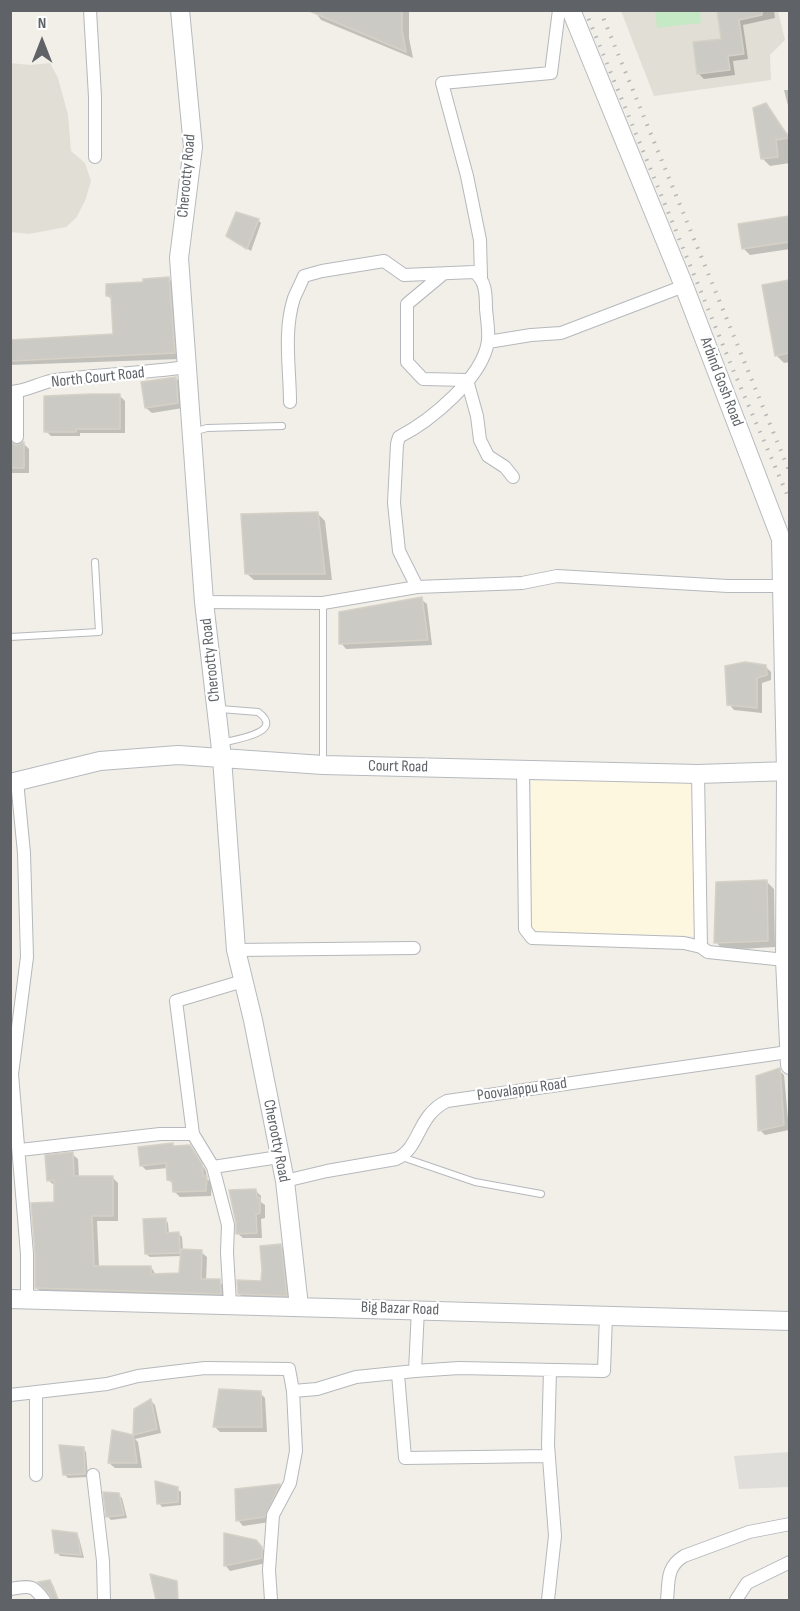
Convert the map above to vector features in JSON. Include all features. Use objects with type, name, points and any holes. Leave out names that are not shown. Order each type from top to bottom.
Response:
[{"type":"street","points":[[90,10],[95,97],[95,157]]},
{"type":"street","name":"Cherootty Road","points":[[180,10],[193,147],[179,258],[204,602],[221,751],[236,950],[285,1181],[299,1306]]},
{"type":"street","points":[[417,587],[399,551],[394,503],[399,437],[413,430],[441,407],[478,369],[488,342],[486,295],[481,277],[480,240],[467,176],[442,83],[551,73],[559,10]]},
{"type":"street","name":"Arbind Gosh Road","points":[[571,10],[684,286],[781,539],[788,771],[785,960],[789,1058]]},
{"type":"street","points":[[290,402],[287,349],[290,318],[294,298],[304,276],[384,261],[404,275],[474,272],[481,277]]},
{"type":"street","points":[[443,274],[406,304],[406,362],[423,379],[467,380]]},
{"type":"street","points":[[488,342],[561,333],[684,286]]},
{"type":"street","name":"North Court Road","points":[[14,392],[52,381],[147,373],[187,367]]},
{"type":"street","points":[[467,380],[477,416],[480,440],[488,456],[505,467],[513,477]]},
{"type":"street","points":[[14,392],[17,437]]},
{"type":"street","points":[[204,602],[323,603],[417,587],[522,583],[557,576],[728,586],[781,586]]},
{"type":"street","name":"Court Road","points":[[14,782],[100,761],[221,751],[323,765],[699,774],[788,771]]},
{"type":"street","points":[[523,770],[525,928],[532,938],[684,943],[701,947],[708,952],[785,960]]},
{"type":"street","points":[[699,774],[701,947]]},
{"type":"street","points":[[14,782],[24,853],[27,957],[12,1074],[14,1131],[20,1150],[27,1254],[19,1299]]},
{"type":"street","points":[[236,950],[414,948]]},
{"type":"street","points":[[230,1304],[228,1225],[213,1167],[193,1134],[176,1001],[243,981]]},
{"type":"street","name":"Poovalappu Road","points":[[402,1156],[429,1113],[447,1101],[789,1058]]},
{"type":"street","points":[[20,1150],[160,1134],[193,1134]]},
{"type":"street","points":[[285,1181],[402,1156]]},
{"type":"street","points":[[213,1167],[279,1157]]},
{"type":"street","name":"Big Bazar Road","points":[[19,1299],[789,1321]]},
{"type":"street","points":[[416,1371],[418,1309]]},
{"type":"street","points":[[293,1391],[317,1389],[356,1377],[459,1368],[604,1371],[606,1314]]},
{"type":"street","points":[[10,1395],[107,1384],[138,1376],[205,1368],[289,1369],[293,1391],[296,1452],[290,1483],[273,1515],[269,1570],[271,1600]]},
{"type":"street","points":[[548,1600],[555,1536],[548,1456],[550,1370]]},
{"type":"street","points":[[398,1374],[405,1458],[548,1456]]},
{"type":"street","points":[[36,1392],[36,1475]]},
{"type":"street","points":[[93,1475],[103,1561],[104,1600]]},
{"type":"street","points":[[667,1600],[669,1572],[675,1562],[684,1556],[749,1532],[789,1524]]},
{"type":"street","points":[[736,1600],[747,1583],[789,1562]]},
{"type":"street","points":[[10,1589],[28,1586],[35,1589],[44,1600]]},
{"type":"lane","points":[[193,432],[207,428],[282,426]]},
{"type":"lane","points":[[10,637],[99,632],[95,562]]},
{"type":"lane","points":[[323,603],[323,765]]},
{"type":"lane","points":[[216,709],[258,712],[262,715],[265,724],[264,729],[256,735],[221,751]]},
{"type":"lane","points":[[402,1156],[475,1182],[541,1194]]},
{"type":"shaded area","points":[[621,11],[778,11],[785,40],[770,55],[771,80],[654,96]]},
{"type":"shaded area","points":[[10,63],[30,65],[50,63],[58,78],[68,115],[71,151],[85,163],[91,181],[85,201],[76,218],[66,227],[29,234],[11,232]]},
{"type":"shaded area","points":[[531,781],[696,781],[696,936],[532,932]]},
{"type":"shaded area","points":[[789,1452],[789,1487],[739,1489],[734,1456]]},
{"type":"green space","points":[[655,11],[700,11],[701,23],[657,28]]},
{"type":"building","points":[[307,10],[402,10],[402,30],[406,52]]},
{"type":"building","points":[[717,10],[762,10],[762,15],[739,20],[744,54],[728,56],[730,70],[697,74],[693,42],[721,39]]},
{"type":"building","points":[[766,103],[789,138],[776,140],[778,157],[761,159],[753,108]]},
{"type":"building","points":[[236,212],[259,219],[247,249],[226,236]]},
{"type":"building","points":[[789,216],[789,242],[742,249],[738,224]]},
{"type":"building","points":[[169,277],[175,353],[10,361],[10,340],[113,334],[111,296],[106,296],[106,284],[143,282],[143,279]]},
{"type":"building","points":[[789,280],[789,353],[775,356],[762,285]]},
{"type":"building","points":[[176,377],[178,403],[145,408],[141,382]]},
{"type":"building","points":[[120,394],[120,429],[44,432],[44,396]]},
{"type":"building","points":[[10,442],[16,445],[24,442],[24,468],[10,468]]},
{"type":"building","points":[[318,512],[325,574],[245,574],[241,514]]},
{"type":"building","points":[[422,597],[428,640],[339,644],[339,612]]},
{"type":"building","points":[[745,662],[766,665],[767,675],[757,678],[757,708],[727,705],[725,666]]},
{"type":"building","points":[[767,880],[768,941],[714,943],[716,882]]},
{"type":"building","points":[[780,1068],[784,1125],[758,1131],[756,1076]]},
{"type":"building","points":[[173,1143],[173,1146],[190,1145],[202,1164],[203,1176],[207,1176],[206,1191],[173,1192],[172,1181],[167,1180],[166,1163],[140,1166],[138,1147]]},
{"type":"building","points":[[73,1152],[74,1176],[113,1176],[113,1216],[92,1216],[94,1266],[151,1266],[151,1274],[179,1273],[181,1249],[202,1250],[201,1279],[220,1279],[221,1294],[35,1288],[31,1203],[54,1202],[54,1180],[47,1181],[45,1155]]},
{"type":"building","points":[[256,1189],[257,1197],[260,1198],[260,1213],[256,1214],[257,1233],[236,1234],[229,1190]]},
{"type":"building","points":[[166,1218],[166,1233],[179,1232],[180,1253],[145,1254],[143,1219]]},
{"type":"building","points":[[281,1244],[287,1296],[238,1294],[237,1280],[261,1281],[260,1246]]},
{"type":"building","points":[[219,1389],[261,1391],[262,1427],[213,1427]]},
{"type":"building","points":[[151,1399],[157,1429],[133,1435],[134,1409]]},
{"type":"building","points":[[112,1430],[133,1435],[137,1463],[108,1463]]},
{"type":"building","points":[[59,1445],[84,1447],[85,1474],[63,1475]]},
{"type":"building","points":[[155,1481],[178,1487],[178,1502],[157,1504]]},
{"type":"building","points":[[280,1484],[265,1517],[236,1521],[235,1489]]},
{"type":"building","points":[[103,1492],[119,1493],[124,1515],[106,1517]]},
{"type":"building","points":[[52,1530],[77,1533],[81,1555],[55,1553]]},
{"type":"building","points":[[224,1533],[256,1540],[262,1547],[262,1558],[224,1566]]},
{"type":"building","points":[[150,1574],[177,1581],[178,1600],[156,1600]]},
{"type":"building","points":[[50,1580],[58,1600],[52,1600],[38,1582]]},
{"type":"railway","points":[[585,10],[734,372],[790,501]]},
{"type":"railway","points":[[600,10],[790,473]]}]
